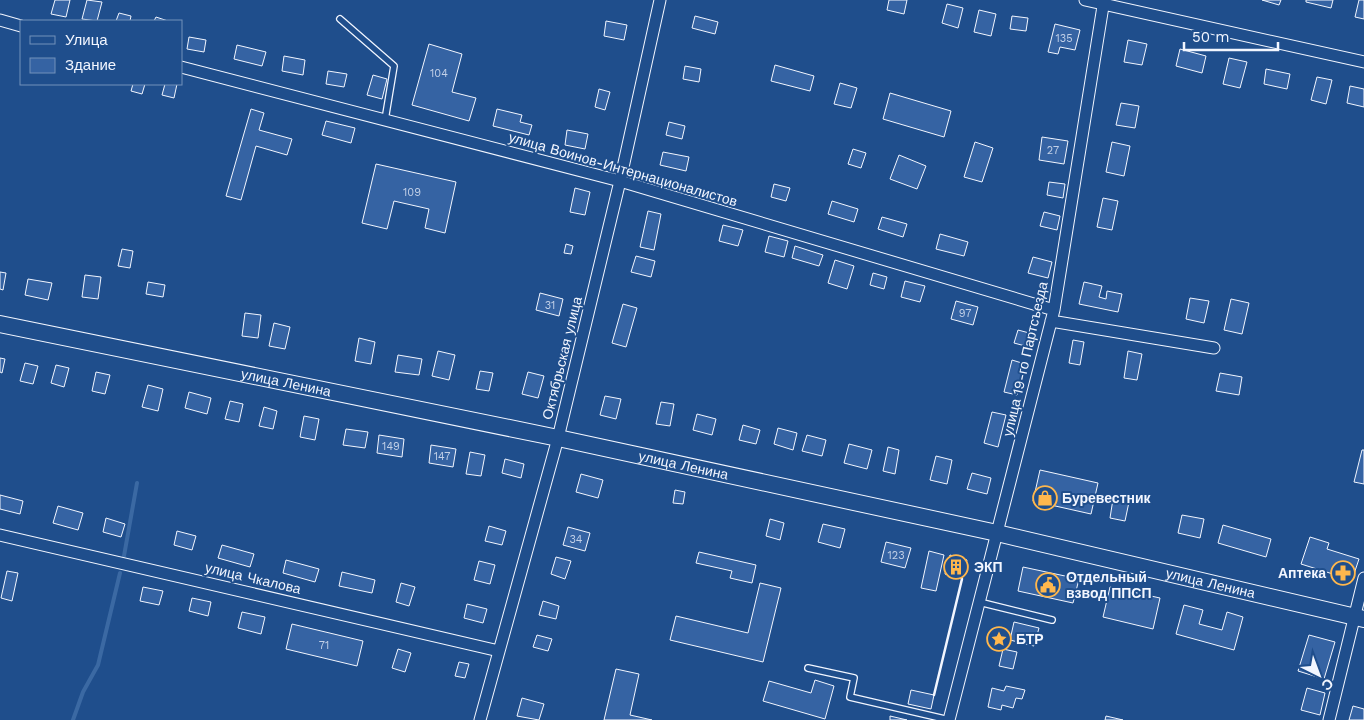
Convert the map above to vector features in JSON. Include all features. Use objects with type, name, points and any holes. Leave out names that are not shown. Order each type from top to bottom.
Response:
[{"type":"main road","name":"улица Ленина","points":[[0,324],[558,438],[998,532],[1360,618]]},
{"type":"street","name":"Октябрьская улица","points":[[480,720],[558,438],[620,181],[660,0]]},
{"type":"street","points":[[1085,0],[1104,2],[1364,62]]},
{"type":"street","name":"улица 19-го Партсъезда","points":[[949,720],[1054,310],[1104,2]]},
{"type":"street","points":[[0,20],[20,26]]},
{"type":"street","name":"улица Воинов-Интернационалистов","points":[[182,67],[620,181],[1054,310]]},
{"type":"street","points":[[1051,322],[1214,348]]},
{"type":"street","name":"улица Чкалова","points":[[0,536],[499,651]]},
{"type":"street","points":[[1329,720],[1360,618],[1364,578]]},
{"type":"lane","points":[[340,19],[394,66],[385,120]]},
{"type":"lane","points":[[979,602],[1052,620]]},
{"type":"lane","points":[[808,668],[854,678],[850,697],[949,720]]},
{"type":"building","points":[[55,0],[70,0],[66,17],[51,14]]},
{"type":"building","points":[[87,0],[102,2],[97,20],[82,19]]},
{"type":"building","points":[[889,0],[907,0],[904,14],[887,10]]},
{"type":"building","points":[[1262,0],[1281,0],[1279,5]]},
{"type":"building","points":[[1306,0],[1333,0],[1331,8],[1306,2]]},
{"type":"building","points":[[1359,0],[1364,0],[1364,19],[1355,17]]},
{"type":"building","points":[[947,4],[963,8],[958,28],[942,23]]},
{"type":"building","points":[[979,10],[996,14],[991,36],[974,32]]},
{"type":"building","points":[[119,13],[131,16],[130,20],[116,20]]},
{"type":"building","points":[[695,16],[718,22],[715,34],[692,28]]},
{"type":"building","points":[[1012,16],[1028,18],[1026,31],[1010,29]]},
{"type":"building","points":[[156,17],[165,20],[154,20]]},
{"type":"building","points":[[606,21],[627,25],[624,40],[604,36]]},
{"type":"building","points":[[1055,24],[1080,30],[1075,50],[1060,47],[1058,54],[1048,52]]},
{"type":"building","points":[[189,37],[206,40],[204,52],[187,49]]},
{"type":"building","points":[[1128,40],[1147,44],[1142,65],[1124,62]]},
{"type":"building","points":[[429,44],[462,54],[452,92],[476,98],[469,121],[412,105]]},
{"type":"building","points":[[237,45],[266,52],[262,66],[234,59]]},
{"type":"building","points":[[1180,49],[1206,56],[1202,73],[1176,66]]},
{"type":"building","points":[[284,56],[305,60],[303,75],[282,71]]},
{"type":"building","points":[[1229,58],[1247,62],[1240,88],[1223,84]]},
{"type":"building","points":[[775,65],[814,76],[810,91],[771,81]]},
{"type":"building","points":[[685,66],[701,69],[699,82],[683,79]]},
{"type":"building","points":[[1266,69],[1290,74],[1287,89],[1264,84]]},
{"type":"building","points":[[328,71],[347,74],[344,87],[326,84]]},
{"type":"building","points":[[373,75],[387,79],[382,99],[367,95]]},
{"type":"building","points":[[1317,77],[1332,80],[1326,104],[1311,100]]},
{"type":"building","points":[[840,83],[857,88],[851,108],[834,104]]},
{"type":"building","points":[[133,85],[145,85],[142,94],[131,91]]},
{"type":"building","points":[[165,85],[177,85],[174,98],[162,95]]},
{"type":"building","points":[[1350,86],[1364,89],[1364,107],[1347,103]]},
{"type":"building","points":[[599,89],[610,92],[605,110],[595,107]]},
{"type":"building","points":[[890,93],[951,111],[944,137],[883,119]]},
{"type":"building","points":[[1121,103],[1139,106],[1135,128],[1116,125]]},
{"type":"building","points":[[251,109],[264,113],[259,130],[292,139],[287,155],[256,146],[241,200],[226,196]]},
{"type":"building","points":[[497,109],[522,115],[520,122],[532,125],[529,135],[493,126]]},
{"type":"building","points":[[326,121],[355,128],[351,143],[322,135]]},
{"type":"building","points":[[669,122],[685,126],[682,139],[666,135]]},
{"type":"building","points":[[567,130],[588,134],[585,149],[565,145]]},
{"type":"building","points":[[1042,137],[1068,141],[1064,164],[1039,160]]},
{"type":"building","points":[[975,142],[993,148],[982,182],[964,177]]},
{"type":"building","points":[[1112,142],[1130,146],[1124,176],[1106,172]]},
{"type":"building","points":[[853,149],[866,153],[861,168],[848,164]]},
{"type":"building","points":[[663,152],[689,157],[686,171],[660,165]]},
{"type":"building","points":[[899,155],[926,166],[917,189],[890,179]]},
{"type":"building","points":[[376,164],[456,182],[445,233],[425,228],[429,209],[394,201],[387,229],[362,223]]},
{"type":"building","points":[[1049,182],[1065,184],[1063,198],[1047,195]]},
{"type":"building","points":[[774,184],[790,188],[786,201],[771,197]]},
{"type":"building","points":[[575,188],[590,192],[585,215],[570,212]]},
{"type":"building","points":[[1103,198],[1118,201],[1112,230],[1097,227]]},
{"type":"building","points":[[832,201],[858,209],[854,222],[828,214]]},
{"type":"building","points":[[648,211],[661,214],[654,250],[640,247]]},
{"type":"building","points":[[1044,212],[1060,216],[1057,230],[1040,226]]},
{"type":"building","points":[[882,217],[907,224],[903,237],[878,229]]},
{"type":"building","points":[[723,225],[743,230],[738,246],[719,241]]},
{"type":"building","points":[[940,234],[968,242],[964,256],[936,249]]},
{"type":"building","points":[[769,236],[788,241],[784,257],[765,252]]},
{"type":"building","points":[[566,244],[573,246],[571,254],[564,253]]},
{"type":"building","points":[[795,246],[823,255],[819,266],[792,258]]},
{"type":"building","points":[[122,249],[133,251],[130,268],[118,266]]},
{"type":"building","points":[[636,256],[655,261],[651,277],[631,272]]},
{"type":"building","points":[[1033,257],[1052,262],[1048,278],[1028,273]]},
{"type":"building","points":[[835,260],[854,266],[847,289],[828,283]]},
{"type":"building","points":[[0,272],[6,273],[3,290],[0,289]]},
{"type":"building","points":[[873,273],[887,277],[884,289],[870,285]]},
{"type":"building","points":[[85,275],[101,277],[98,299],[82,297]]},
{"type":"building","points":[[28,279],[52,283],[48,300],[25,295]]},
{"type":"building","points":[[905,281],[925,286],[920,302],[901,297]]},
{"type":"building","points":[[148,282],[165,285],[163,297],[146,294]]},
{"type":"building","points":[[1084,282],[1102,286],[1099,297],[1106,299],[1107,291],[1122,294],[1118,312],[1079,304]]},
{"type":"building","points":[[540,293],[563,299],[559,316],[536,310]]},
{"type":"building","points":[[1190,298],[1209,301],[1204,323],[1186,319]]},
{"type":"building","points":[[1231,299],[1249,303],[1242,334],[1224,330]]},
{"type":"building","points":[[956,301],[978,307],[973,325],[951,319]]},
{"type":"building","points":[[623,304],[637,308],[626,347],[612,343]]},
{"type":"building","points":[[245,313],[261,315],[258,338],[242,336]]},
{"type":"building","points":[[274,323],[290,327],[285,349],[269,346]]},
{"type":"building","points":[[1018,330],[1033,334],[1029,347],[1014,343]]},
{"type":"building","points":[[359,338],[375,342],[371,364],[355,361]]},
{"type":"building","points":[[1073,340],[1084,342],[1080,365],[1069,363]]},
{"type":"building","points":[[438,351],[455,355],[449,380],[432,376]]},
{"type":"building","points":[[1128,351],[1142,354],[1137,380],[1124,378]]},
{"type":"building","points":[[398,355],[422,359],[419,375],[395,372]]},
{"type":"building","points":[[0,358],[5,359],[2,373],[0,372]]},
{"type":"building","points":[[1012,360],[1025,364],[1017,395],[1004,392]]},
{"type":"building","points":[[25,363],[38,366],[33,384],[20,381]]},
{"type":"building","points":[[56,365],[69,368],[64,387],[51,383]]},
{"type":"building","points":[[480,371],[493,373],[489,391],[476,389]]},
{"type":"building","points":[[96,372],[110,375],[105,394],[92,391]]},
{"type":"building","points":[[528,372],[544,376],[538,398],[522,394]]},
{"type":"building","points":[[1220,373],[1242,377],[1239,395],[1216,391]]},
{"type":"building","points":[[148,385],[163,389],[158,411],[142,407]]},
{"type":"building","points":[[189,392],[211,398],[207,414],[185,408]]},
{"type":"building","points":[[605,396],[621,399],[616,419],[600,415]]},
{"type":"building","points":[[230,401],[243,404],[239,422],[225,419]]},
{"type":"building","points":[[661,402],[674,404],[670,426],[656,424]]},
{"type":"building","points":[[264,407],[277,411],[273,429],[259,426]]},
{"type":"building","points":[[992,412],[1006,415],[998,447],[984,443]]},
{"type":"building","points":[[697,414],[716,419],[712,435],[693,430]]},
{"type":"building","points":[[304,416],[319,419],[315,440],[300,437]]},
{"type":"building","points":[[743,425],[760,430],[756,444],[739,440]]},
{"type":"building","points":[[778,428],[797,433],[793,450],[774,444]]},
{"type":"building","points":[[346,429],[368,432],[365,448],[343,445]]},
{"type":"building","points":[[379,435],[404,439],[402,457],[377,453]]},
{"type":"building","points":[[807,435],[826,440],[822,456],[802,451]]},
{"type":"building","points":[[849,444],[872,450],[867,469],[844,463]]},
{"type":"building","points":[[431,445],[456,449],[453,467],[429,463]]},
{"type":"building","points":[[888,447],[899,450],[895,474],[883,471]]},
{"type":"building","points":[[1362,450],[1364,450],[1364,484],[1354,482]]},
{"type":"building","points":[[470,452],[485,455],[481,476],[466,474]]},
{"type":"building","points":[[936,456],[952,460],[947,484],[930,480]]},
{"type":"building","points":[[505,459],[524,464],[521,478],[502,473]]},
{"type":"building","points":[[1040,470],[1098,483],[1091,514],[1033,501]]},
{"type":"building","points":[[972,473],[991,478],[987,494],[967,489]]},
{"type":"building","points":[[581,474],[603,480],[598,498],[576,492]]},
{"type":"building","points":[[675,490],[685,492],[683,504],[673,503]]},
{"type":"building","points":[[0,495],[23,501],[20,514],[0,509]]},
{"type":"building","points":[[1113,499],[1129,502],[1125,521],[1110,518]]},
{"type":"building","points":[[58,506],[83,513],[78,530],[53,523]]},
{"type":"building","points":[[1182,515],[1204,519],[1200,538],[1178,533]]},
{"type":"building","points":[[106,518],[125,524],[121,537],[103,532]]},
{"type":"building","points":[[770,519],[784,523],[780,540],[766,536]]},
{"type":"building","points":[[823,524],[845,529],[840,548],[818,542]]},
{"type":"building","points":[[1223,525],[1271,539],[1266,557],[1218,543]]},
{"type":"building","points":[[489,526],[506,531],[502,545],[485,541]]},
{"type":"building","points":[[568,527],[590,533],[585,551],[563,545]]},
{"type":"building","points":[[177,531],[196,536],[192,550],[174,545]]},
{"type":"building","points":[[1310,537],[1329,543],[1327,549],[1359,559],[1352,580],[1301,564]]},
{"type":"building","points":[[886,542],[911,548],[905,568],[881,562]]},
{"type":"building","points":[[222,545],[254,554],[250,567],[218,558]]},
{"type":"building","points":[[929,551],[944,555],[936,591],[921,588]]},
{"type":"building","points":[[699,552],[756,565],[752,583],[730,578],[732,571],[696,563]]},
{"type":"building","name":"ЭКП","points":[[950,555],[967,560],[962,579],[945,574]]},
{"type":"building","points":[[556,557],[571,561],[565,579],[551,574]]},
{"type":"building","points":[[286,560],[319,569],[315,582],[283,573]]},
{"type":"building","points":[[479,561],[495,565],[490,584],[474,580]]},
{"type":"building","name":"Отдельный взвод ППСП","points":[[1023,567],[1079,579],[1073,603],[1018,591]]},
{"type":"building","points":[[7,571],[18,573],[12,601],[1,598]]},
{"type":"building","points":[[342,572],[375,580],[372,593],[339,586]]},
{"type":"building","points":[[401,583],[415,587],[409,606],[396,602]]},
{"type":"building","points":[[760,583],[781,588],[763,662],[670,640],[676,616],[748,633]]},
{"type":"building","points":[[143,587],[163,591],[159,605],[140,601]]},
{"type":"building","points":[[1110,587],[1160,598],[1153,629],[1103,617]]},
{"type":"building","points":[[192,598],[211,602],[208,616],[189,611]]},
{"type":"building","points":[[543,601],[559,606],[556,619],[539,615]]},
{"type":"building","points":[[467,604],[487,609],[483,623],[464,618]]},
{"type":"building","points":[[1184,605],[1203,610],[1199,624],[1222,630],[1227,612],[1243,617],[1234,650],[1176,634]]},
{"type":"building","points":[[242,612],[265,617],[261,634],[238,628]]},
{"type":"building","points":[[1014,622],[1039,628],[1034,646],[1010,640]]},
{"type":"building","points":[[292,624],[363,641],[357,666],[286,649]]},
{"type":"building","points":[[537,635],[552,639],[548,651],[533,647]]},
{"type":"building","points":[[1309,635],[1335,642],[1324,679],[1298,671]]},
{"type":"building","points":[[398,649],[411,653],[405,672],[392,668]]},
{"type":"building","points":[[1003,649],[1017,652],[1013,669],[999,666]]},
{"type":"building","points":[[459,662],[469,664],[465,678],[455,676]]},
{"type":"building","points":[[616,669],[639,674],[630,715],[652,720],[604,720]]},
{"type":"building","points":[[815,680],[834,686],[825,719],[763,701],[769,681],[811,693]]},
{"type":"building","points":[[1006,686],[1025,690],[1022,699],[1016,698],[1013,708],[1002,705],[1001,710],[988,707],[992,688],[1004,691]]},
{"type":"building","points":[[1307,688],[1325,693],[1320,715],[1301,710]]},
{"type":"building","points":[[911,690],[934,695],[931,709],[908,704]]},
{"type":"building","points":[[522,698],[544,704],[539,720],[517,716]]},
{"type":"building","points":[[1353,706],[1364,709],[1364,720],[1349,720]]},
{"type":"building","points":[[890,716],[907,720],[890,720]]},
{"type":"building","points":[[1106,716],[1123,720],[1105,720]]},
{"type":"waterway","points":[[124,556],[137,483]]},
{"type":"waterway","points":[[73,720],[83,692],[98,665],[120,573]]},
{"type":"wall","points":[[934,695],[962,579]]},
{"type":"place","name":"Буревестник","points":[[1045,498]]},
{"type":"place","name":"ЭКП","points":[[956,567]]},
{"type":"place","name":"Аптека","points":[[1343,573]]},
{"type":"place","name":"Отдельный взвод ППСП","points":[[1048,585]]},
{"type":"place","name":"БТР","points":[[999,639]]}]
